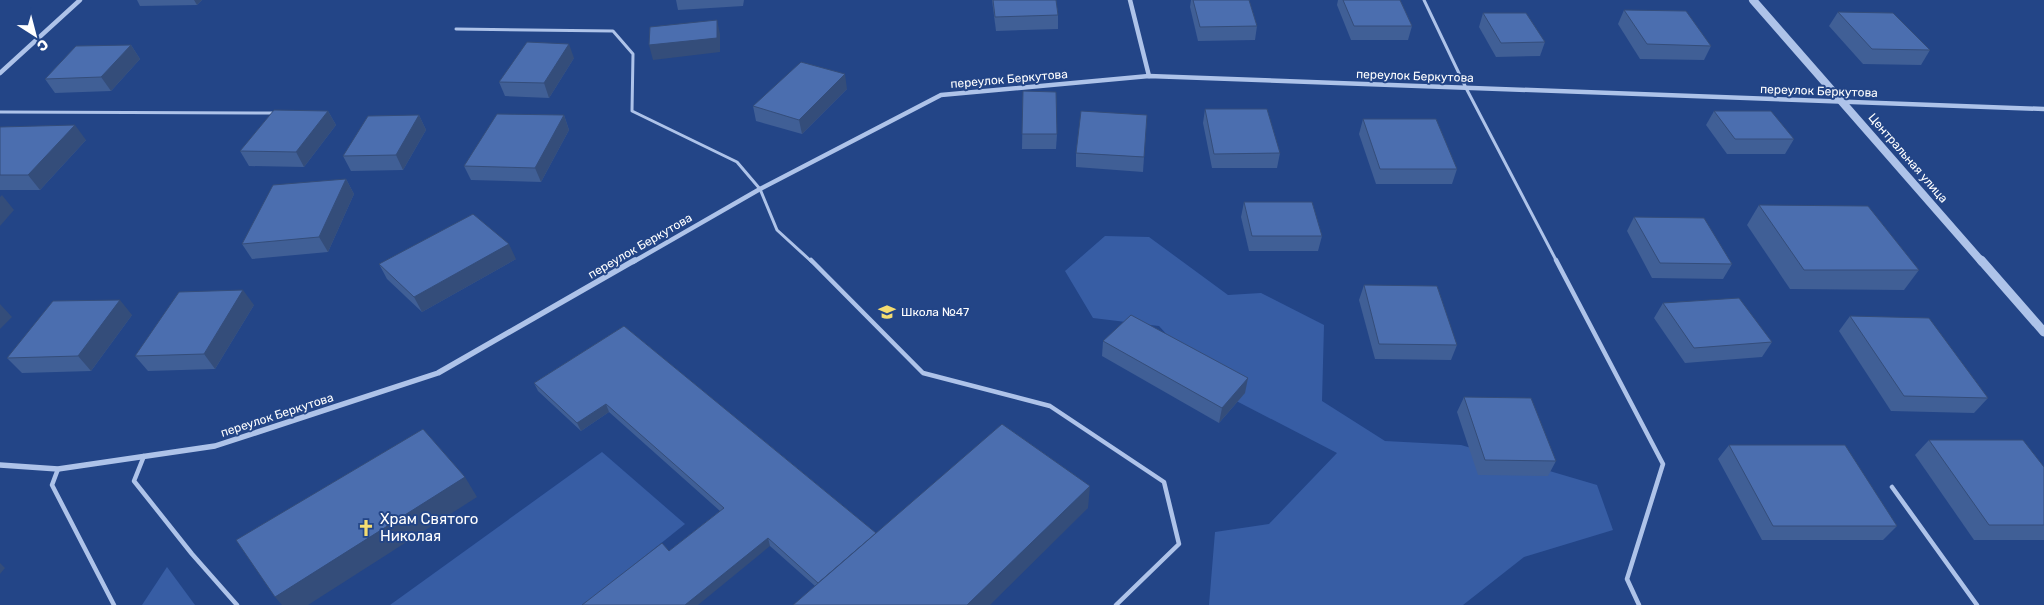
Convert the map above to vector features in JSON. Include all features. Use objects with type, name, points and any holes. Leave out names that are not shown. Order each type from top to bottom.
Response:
[{"type":"street","points":[[0,73],[80,0]]},
{"type":"street","points":[[1130,0],[1149,76]]},
{"type":"street","name":"Центральная улица","points":[[1753,0],[1844,101],[2044,332]]},
{"type":"street","name":"переулок Беркутова","points":[[0,465],[58,469],[215,446],[438,373],[760,189],[942,95],[1149,76],[2044,109]]},
{"type":"lane","points":[[1424,0],[1466,88],[1663,464],[1627,579],[1639,605]]},
{"type":"lane","points":[[456,28],[613,30],[634,54],[632,111],[737,162],[760,189],[777,230],[819,268],[923,373],[1050,406],[1164,482],[1179,544],[1116,605]]},
{"type":"lane","points":[[0,112],[280,113]]},
{"type":"lane","points":[[144,456],[134,481],[192,554],[237,605]]},
{"type":"lane","points":[[58,469],[52,485],[114,605]]},
{"type":"lane","points":[[1892,487],[1977,605]]},
{"type":"shaded area","points":[[1105,236],[1149,237],[1228,295],[1261,293],[1324,325],[1322,401],[1385,441],[1461,445],[1597,485],[1613,530],[1524,557],[1463,605],[1209,605],[1215,532],[1269,524],[1337,453],[1219,392],[1159,326],[1093,318],[1065,271]]},
{"type":"shaded area","points":[[602,452],[685,524],[584,605],[390,605]]},
{"type":"shaded area","points":[[167,567],[195,605],[142,605]]},
{"type":"building","points":[[993,0],[1056,0],[1058,15],[995,17]]},
{"type":"building","points":[[1193,0],[1249,0],[1257,26],[1200,27]]},
{"type":"building","points":[[1343,0],[1400,0],[1412,26],[1354,26]]},
{"type":"building","points":[[1624,10],[1686,11],[1711,46],[1647,44]]},
{"type":"building","points":[[1838,12],[1893,13],[1930,50],[1872,49]]},
{"type":"building","points":[[1483,13],[1526,13],[1545,42],[1501,43]]},
{"type":"building","points":[[717,20],[717,38],[649,45],[650,27]]},
{"type":"building","points":[[527,42],[569,44],[544,83],[499,82]]},
{"type":"building","points":[[131,45],[101,77],[45,79],[76,46]]},
{"type":"building","points":[[801,62],[845,74],[799,120],[753,106]]},
{"type":"building","points":[[1023,91],[1056,92],[1057,134],[1022,134]]},
{"type":"building","points":[[1205,109],[1267,109],[1280,153],[1214,154]]},
{"type":"building","points":[[274,110],[328,111],[296,152],[240,151]]},
{"type":"building","points":[[1081,111],[1147,115],[1144,157],[1076,153]]},
{"type":"building","points":[[1714,111],[1771,111],[1794,139],[1735,139]]},
{"type":"building","points":[[497,114],[564,115],[535,168],[464,166]]},
{"type":"building","points":[[419,115],[396,155],[343,156],[368,116]]},
{"type":"building","points":[[1363,119],[1436,119],[1457,169],[1380,169]]},
{"type":"building","points":[[75,125],[28,175],[0,175],[0,127]]},
{"type":"building","points":[[346,179],[319,237],[242,244],[273,185]]},
{"type":"building","points":[[1244,202],[1312,202],[1322,236],[1252,236]]},
{"type":"building","points":[[1759,205],[1868,206],[1919,270],[1804,270]]},
{"type":"building","points":[[473,214],[509,244],[414,297],[379,264]]},
{"type":"building","points":[[1634,217],[1704,218],[1732,264],[1660,263]]},
{"type":"building","points":[[1364,285],[1437,286],[1457,345],[1379,344]]},
{"type":"building","points":[[243,290],[204,354],[135,356],[179,292]]},
{"type":"building","points":[[1739,298],[1772,342],[1694,348],[1663,303]]},
{"type":"building","points":[[120,300],[78,356],[7,358],[53,301]]},
{"type":"building","points":[[1131,315],[1248,378],[1222,408],[1103,341]]},
{"type":"building","points":[[1850,316],[1929,318],[1988,398],[1904,396]]},
{"type":"building","points":[[624,326],[876,533],[818,583],[768,538],[685,605],[582,605],[662,543],[669,551],[724,508],[606,404],[577,423],[534,383]]},
{"type":"building","points":[[1464,397],[1531,398],[1556,461],[1485,460]]},
{"type":"building","points":[[1002,424],[1090,486],[967,605],[793,605]]},
{"type":"building","name":"Храм Святого Николая","points":[[423,429],[465,477],[275,597],[236,540]]},
{"type":"building","points":[[1929,440],[2023,440],[2044,467],[2044,525],[1989,525]]},
{"type":"building","points":[[1729,445],[1845,445],[1897,526],[1773,526]]},
{"type":"place","name":"Школа №47","points":[[887,312]]},
{"type":"place","name":"Храм Святого Николая","points":[[366,528]]}]
